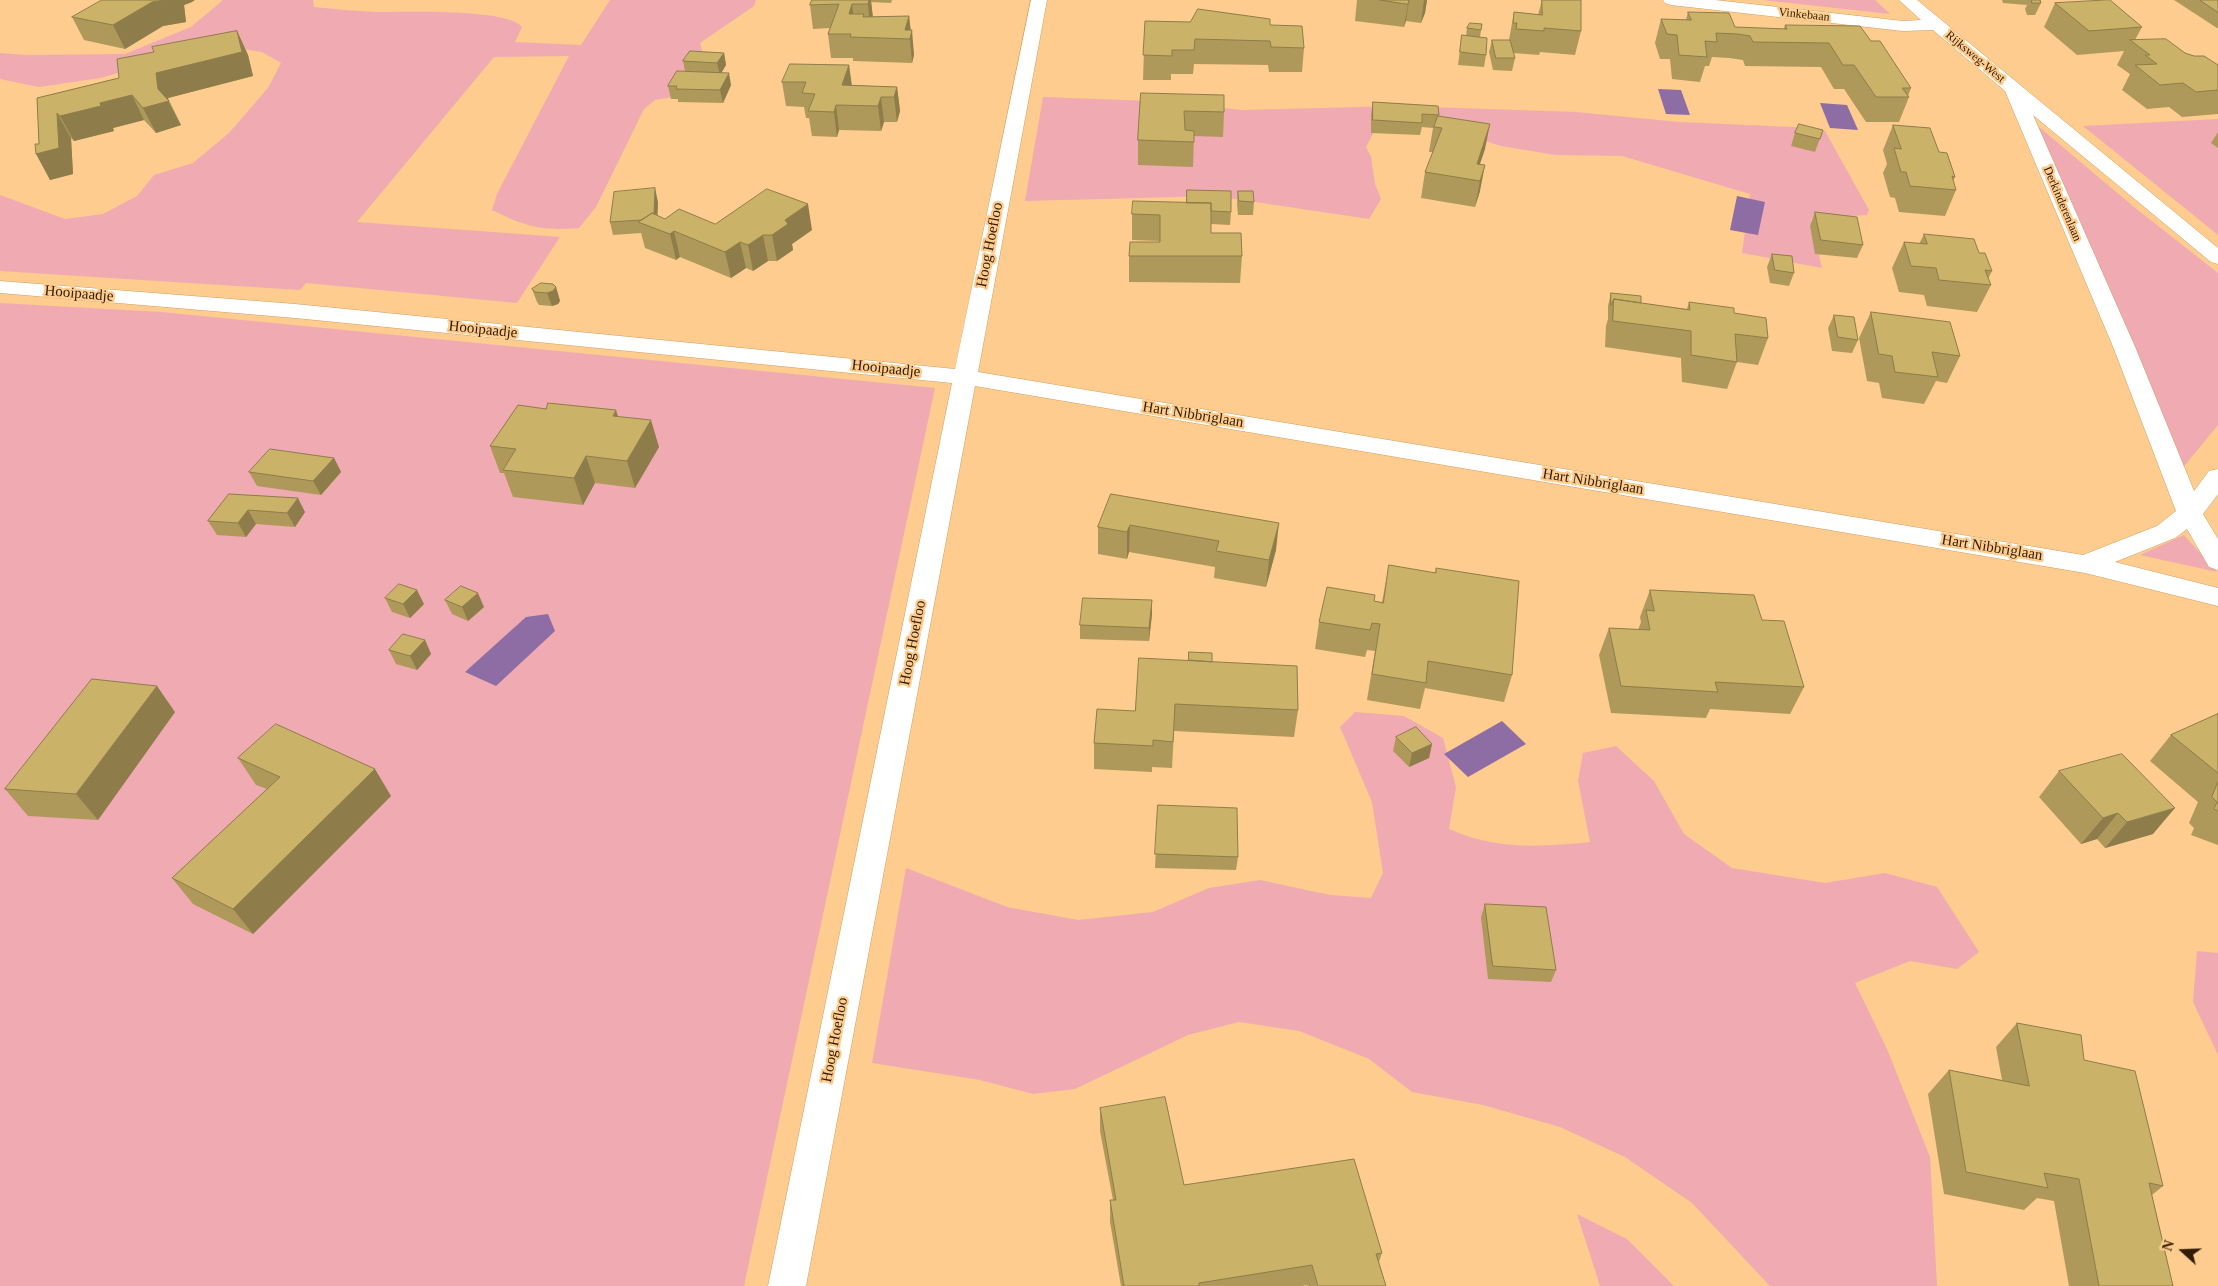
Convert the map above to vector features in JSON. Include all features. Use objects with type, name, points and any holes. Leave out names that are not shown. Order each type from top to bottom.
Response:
[{"type":"street","name":"Hoog Hoefloo","points":[[788,1286],[1039,0]]},
{"type":"street","name":"Vinkebaan","points":[[1671,0],[1903,26],[1937,25]]},
{"type":"street","points":[[1907,0],[1937,25]]},
{"type":"street","name":"Rijksweg-West","points":[[1937,25],[2013,89]]},
{"type":"street","points":[[2013,89],[2218,258]]},
{"type":"street","name":"Derkinderenlaan","points":[[2013,89],[2121,340],[2190,513],[2218,561]]},
{"type":"street","name":"Hooipaadje","points":[[0,287],[295,311],[965,377]]},
{"type":"street","name":"Hart Nibbriglaan","points":[[965,377],[2086,564],[2218,597]]},
{"type":"street","points":[[2086,564],[2166,532],[2190,513],[2218,477]]},
{"type":"shaded area","points":[[223,0],[313,0],[314,7],[344,10],[476,14],[513,21],[522,27],[515,42],[581,45],[610,0],[756,0],[754,6],[700,43],[710,81],[678,96],[655,100],[644,109],[596,207],[579,228],[554,229],[534,226],[492,210],[497,194],[569,56],[494,57],[357,222],[560,237],[517,303],[306,283],[300,290],[0,271],[0,195],[65,219],[103,214],[137,196],[154,175],[193,163],[229,133],[268,88],[281,63],[262,52],[229,47],[176,57],[100,78],[39,87],[0,79],[0,53],[27,55],[125,54],[191,27]]},
{"type":"shaded area","points":[[1762,0],[1875,0],[1890,14]]},
{"type":"shaded area","points":[[1658,89],[1681,90],[1690,115],[1666,114]]},
{"type":"shaded area","points":[[1043,97],[1151,101],[1243,110],[1400,106],[1576,112],[1679,122],[1815,128],[1825,131],[1869,210],[1867,215],[1811,219],[1822,268],[1742,253],[1750,194],[1622,156],[1555,155],[1501,146],[1433,124],[1374,132],[1366,147],[1371,157],[1375,184],[1381,199],[1369,219],[1215,196],[1025,201]]},
{"type":"shaded area","points":[[1820,103],[1847,105],[1858,130],[1830,128]]},
{"type":"shaded area","points":[[2026,116],[2134,207],[2218,273],[2218,425],[2181,470]]},
{"type":"shaded area","points":[[2218,119],[2218,235],[2083,126]]},
{"type":"shaded area","points":[[1737,196],[1765,202],[1758,235],[1730,230]]},
{"type":"shaded area","points":[[0,303],[161,312],[935,388],[744,1286],[0,1286]]},
{"type":"shaded area","points":[[2184,535],[2217,572],[2140,555]]},
{"type":"shaded area","points":[[548,614],[555,631],[496,686],[465,672],[526,617]]},
{"type":"shaded area","points":[[1355,712],[1404,716],[1443,738],[1456,787],[1449,829],[1466,836],[1501,844],[1536,846],[1590,842],[1578,781],[1583,753],[1616,746],[1654,781],[1684,834],[1732,868],[1825,883],[1885,873],[1937,887],[1979,952],[1957,969],[1910,961],[1855,983],[1887,1049],[1930,1157],[1937,1286],[1770,1286],[1692,1203],[1625,1157],[1560,1127],[1483,1105],[1412,1092],[1369,1059],[1299,1031],[1239,1022],[1188,1035],[1075,1089],[1033,1094],[980,1080],[872,1063],[906,868],[1007,907],[1078,920],[1153,912],[1209,888],[1260,880],[1330,895],[1371,898],[1383,873],[1372,802],[1340,727]]},
{"type":"shaded area","points":[[1502,721],[1526,744],[1468,777],[1444,754]]},
{"type":"shaded area","points":[[2197,951],[2218,953],[2218,1055],[2193,1002]]},
{"type":"shaded area","points":[[1577,1214],[1627,1239],[1674,1286],[1600,1286]]},
{"type":"building","points":[[102,0],[165,0],[152,2],[113,25],[72,17]]},
{"type":"building","points":[[812,0],[869,0],[868,4],[852,4],[849,14],[864,14],[863,17],[909,16],[905,30],[912,30],[910,39],[850,37],[851,34],[828,34],[839,4],[810,5]]},
{"type":"building","points":[[1380,0],[1409,0],[1408,4]]},
{"type":"building","points":[[1542,0],[1581,0],[1581,31],[1544,28],[1544,31],[1516,29],[1517,23],[1513,23],[1514,12],[1542,15]]},
{"type":"building","points":[[2032,0],[2040,0],[2041,3],[2032,3]]},
{"type":"building","points":[[2110,0],[2142,27],[2089,31],[2055,3]]},
{"type":"building","points":[[2200,0],[2218,0],[2218,12]]},
{"type":"building","points":[[1198,9],[1270,19],[1270,25],[1302,26],[1304,48],[1271,47],[1270,41],[1195,39],[1194,50],[1172,50],[1172,56],[1143,55],[1145,21],[1190,22]]},
{"type":"building","points":[[1688,12],[1729,13],[1735,27],[1787,29],[1785,25],[1860,26],[1871,41],[1880,41],[1911,88],[1902,88],[1909,97],[1876,97],[1854,65],[1843,65],[1829,43],[1753,42],[1750,36],[1716,33],[1717,42],[1705,41],[1707,57],[1679,55],[1677,35],[1667,34],[1661,19],[1691,20]]},
{"type":"building","points":[[1470,23],[1482,24],[1481,30],[1467,28]]},
{"type":"building","points":[[237,31],[242,52],[156,73],[158,89],[169,101],[143,108],[132,95],[100,103],[101,106],[60,116],[57,113],[59,148],[36,154],[35,144],[39,144],[37,98],[119,78],[117,59],[154,52],[152,47]]},
{"type":"building","points":[[1462,35],[1487,38],[1486,55],[1460,52]]},
{"type":"building","points":[[2166,39],[2185,53],[2194,56],[2204,56],[2218,65],[2218,90],[2196,92],[2183,83],[2160,85],[2135,65],[2157,64],[2145,55],[2150,55],[2130,40]]},
{"type":"building","points":[[1492,40],[1510,40],[1515,58],[1496,58]]},
{"type":"building","points":[[690,51],[724,53],[717,63],[683,61]]},
{"type":"building","points":[[790,64],[849,65],[842,85],[897,87],[894,97],[881,97],[878,106],[836,105],[834,112],[808,111],[815,94],[802,93],[806,82],[782,82]]},
{"type":"building","points":[[677,71],[729,73],[720,90],[676,89],[677,86],[668,86]]},
{"type":"building","points":[[1141,93],[1224,95],[1224,112],[1184,111],[1185,130],[1194,131],[1194,142],[1138,140]]},
{"type":"building","points":[[1373,102],[1438,106],[1439,115],[1422,114],[1422,123],[1373,120]]},
{"type":"building","points":[[1438,116],[1490,124],[1477,164],[1485,165],[1480,181],[1425,172],[1442,128],[1434,127]]},
{"type":"building","points":[[1799,124],[1823,130],[1820,139],[1795,133]]},
{"type":"building","points":[[1893,125],[1930,128],[1939,152],[1947,153],[1955,177],[1952,176],[1956,190],[1910,186],[1906,172],[1901,172],[1894,148],[1901,149]]},
{"type":"building","points":[[655,188],[654,214],[652,213],[642,220],[610,222],[614,192]]},
{"type":"building","points":[[767,189],[808,204],[785,220],[788,224],[772,235],[763,235],[748,245],[740,242],[725,252],[674,231],[670,234],[638,222],[652,213],[665,219],[679,209],[715,224]]},
{"type":"building","points":[[1187,190],[1231,191],[1231,212],[1211,211],[1211,203],[1187,203]]},
{"type":"building","points":[[1238,191],[1253,191],[1254,202],[1239,201]]},
{"type":"building","points":[[1133,201],[1211,203],[1211,233],[1241,233],[1242,256],[1129,256],[1130,242],[1160,242],[1160,215],[1132,214]]},
{"type":"building","points":[[1815,212],[1857,217],[1863,245],[1821,240]]},
{"type":"building","points":[[1924,234],[1974,239],[1979,253],[1985,253],[1992,271],[1985,270],[1991,285],[1939,280],[1936,268],[1911,266],[1904,242],[1927,244]]},
{"type":"building","points":[[1772,254],[1792,256],[1794,273],[1775,270]]},
{"type":"building","points":[[541,283],[553,284],[556,287],[553,291],[547,293],[535,292],[532,289]]},
{"type":"building","points":[[1611,293],[1641,296],[1641,303],[1614,299],[1611,305]]},
{"type":"building","points":[[1614,299],[1690,310],[1689,302],[1734,308],[1734,313],[1766,318],[1768,338],[1735,334],[1737,362],[1691,355],[1691,331],[1613,321]]},
{"type":"building","points":[[1871,312],[1950,322],[1960,356],[1932,352],[1938,377],[1895,372],[1892,356],[1879,354]]},
{"type":"building","points":[[1834,315],[1854,317],[1858,340],[1838,337]]},
{"type":"building","points":[[548,403],[616,410],[613,416],[651,420],[627,461],[586,456],[574,478],[503,470],[516,449],[490,446],[518,405],[546,409]]},
{"type":"building","points":[[270,449],[334,458],[313,481],[249,472]]},
{"type":"building","points":[[229,494],[298,498],[287,513],[248,510],[238,523],[208,521]]},
{"type":"building","points":[[1111,494],[1279,523],[1269,560],[1216,551],[1219,541],[1130,525],[1127,532],[1098,527]]},
{"type":"building","points":[[1389,565],[1436,573],[1436,568],[1519,581],[1512,675],[1428,661],[1426,683],[1372,674],[1380,624],[1372,623],[1370,630],[1319,622],[1327,587],[1375,595],[1374,601],[1383,603]]},
{"type":"building","points":[[399,584],[417,590],[403,604],[385,598]]},
{"type":"building","points":[[461,586],[478,593],[462,607],[445,600]]},
{"type":"building","points":[[1650,590],[1754,595],[1762,620],[1784,621],[1804,687],[1715,682],[1718,692],[1621,686],[1609,628],[1650,630],[1646,610],[1654,611]]},
{"type":"building","points":[[1083,598],[1152,600],[1149,628],[1080,625]]},
{"type":"building","points":[[403,634],[425,640],[410,656],[389,650]]},
{"type":"building","points":[[1189,652],[1212,653],[1212,662],[1189,660]]},
{"type":"building","points":[[1139,658],[1297,666],[1298,710],[1175,704],[1173,742],[1153,740],[1153,746],[1094,743],[1097,709],[1135,711]]},
{"type":"building","points":[[92,679],[157,686],[76,794],[5,789]]},
{"type":"building","points":[[2218,714],[2218,773],[2171,735]]},
{"type":"building","points":[[276,724],[375,769],[233,909],[172,878],[280,777],[238,758]]},
{"type":"building","points":[[1416,727],[1432,744],[1412,753],[1396,737]]},
{"type":"building","points":[[2122,754],[2175,808],[2127,822],[2118,813],[2103,818],[2059,771]]},
{"type":"building","points":[[2218,782],[2218,811],[2214,809],[2217,802],[2212,797]]},
{"type":"building","points":[[1158,805],[1237,808],[1238,857],[1155,854]]},
{"type":"building","points":[[1485,904],[1546,907],[1556,970],[1493,966]]},
{"type":"building","points":[[2017,1023],[2081,1035],[2084,1060],[2135,1071],[2163,1186],[2149,1183],[2173,1286],[2099,1286],[2079,1179],[2044,1173],[2048,1188],[1966,1172],[1949,1070],[2029,1086]]},
{"type":"building","points":[[1165,1097],[1184,1185],[1354,1159],[1382,1253],[1376,1254],[1386,1286],[1318,1286],[1312,1265],[1199,1283],[1199,1286],[1124,1286],[1110,1200],[1116,1200],[1100,1108]]}]
